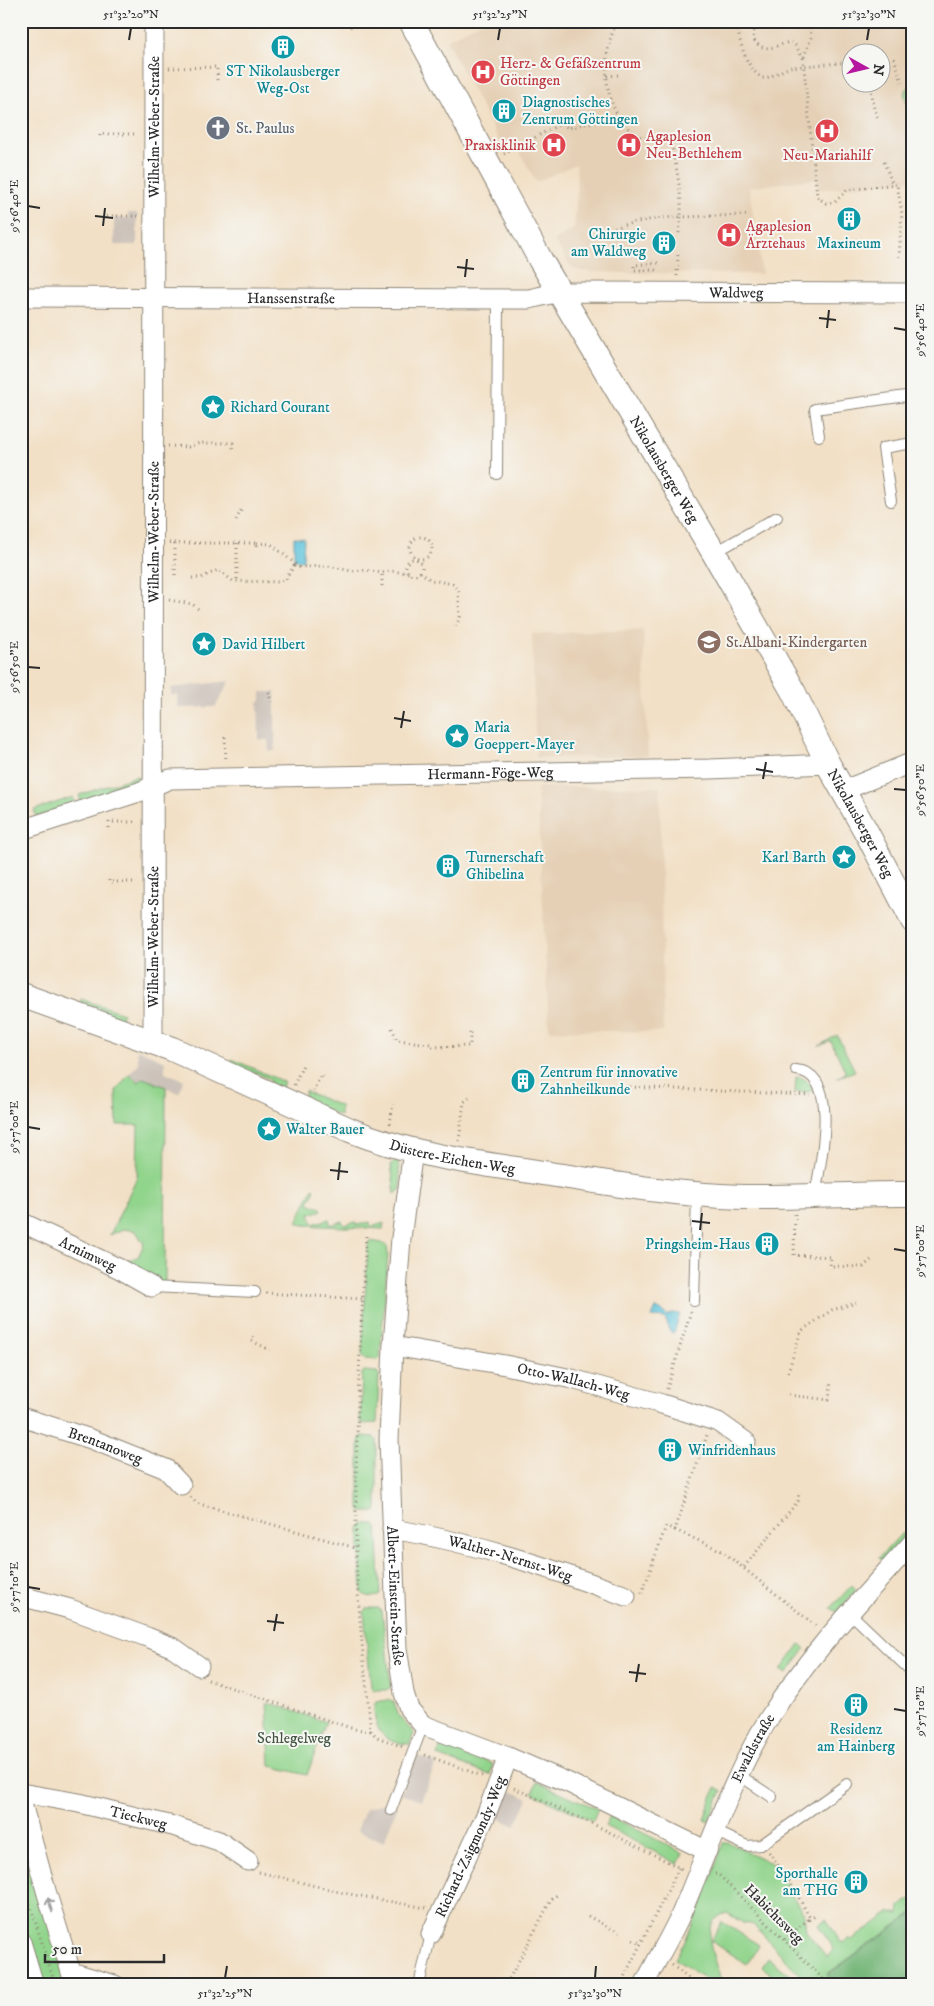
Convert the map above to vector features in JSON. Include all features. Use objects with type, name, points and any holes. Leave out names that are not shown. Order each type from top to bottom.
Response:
[{"type":"street","name":"Wilhelm-Weber-Straße","points":[[153,1042],[154,21]]},
{"type":"street","name":"Nikolausberger Weg","points":[[411,21],[560,292],[794,693],[842,791],[868,835],[913,921]]},
{"type":"street","name":"Waldweg","points":[[560,292],[913,293]]},
{"type":"street","name":"Hanssenstraße","points":[[21,297],[529,299],[560,292]]},
{"type":"street","points":[[842,791],[913,762]]},
{"type":"street","name":"Hermann-Föge-Weg","points":[[21,830],[170,779],[700,769],[828,764]]},
{"type":"street","name":"Düstere-Eichen-Weg","points":[[21,995],[153,1042],[350,1130],[380,1142],[413,1151],[697,1195],[753,1197],[913,1194]]},
{"type":"street","name":"Albert-Einstein-Straße","points":[[413,1151],[402,1224],[393,1346],[389,1439],[396,1630],[404,1693],[408,1709],[423,1725],[508,1757],[606,1800],[707,1851]]},
{"type":"street","name":"Arnimweg","points":[[21,1222],[120,1269],[152,1287]]},
{"type":"street","name":"Otto-Wallach-Weg","points":[[393,1346],[506,1365],[572,1379],[712,1420],[746,1442]]},
{"type":"street","name":"Brentanoweg","points":[[21,1417],[91,1439],[166,1469],[181,1485]]},
{"type":"street","name":"Walther-Nernst-Weg","points":[[392,1529],[436,1536],[509,1556],[626,1596]]},
{"type":"street","name":"Ewaldstraße","points":[[644,1985],[680,1917],[739,1775],[768,1719],[799,1672],[829,1635],[909,1553]]},
{"type":"street","points":[[21,1596],[70,1609],[139,1634],[174,1648],[199,1666]]},
{"type":"street","name":"Richard-Zsigmondy-Weg","points":[[431,1934],[486,1815],[508,1757]]},
{"type":"street","name":"Tieckweg","points":[[21,1794],[79,1803],[173,1826],[219,1841],[255,1867]]},
{"type":"street","points":[[21,1800],[73,1979],[115,1985]]},
{"type":"street","points":[[21,1942],[34,1985]]},
{"type":"lane","points":[[497,474],[498,299]]},
{"type":"lane","points":[[820,436],[815,409],[913,395]]},
{"type":"lane","points":[[890,501],[883,448],[913,443]]},
{"type":"lane","points":[[714,553],[777,516]]},
{"type":"lane","points":[[796,1070],[805,1071],[815,1078],[823,1096],[823,1136],[805,1195]]},
{"type":"lane","points":[[694,1301],[697,1195]]},
{"type":"lane","points":[[152,1287],[255,1292]]},
{"type":"lane","points":[[850,1612],[913,1673]]},
{"type":"lane","points":[[390,1810],[423,1725]]},
{"type":"lane","points":[[739,1775],[772,1797]]},
{"type":"lane","points":[[715,1831],[747,1846],[761,1845],[847,1784]]},
{"type":"lane","points":[[419,1985],[431,1934]]},
{"type":"path","points":[[350,26],[361,21]]},
{"type":"path","points":[[570,21],[616,24],[659,21]]},
{"type":"path","points":[[736,21],[740,41],[749,65],[758,75],[765,78],[782,70],[842,63]]},
{"type":"path","points":[[754,21],[753,39],[757,44],[769,49],[790,42],[796,46],[804,58]]},
{"type":"path","points":[[810,21],[810,38],[804,58],[804,66],[817,198],[826,203],[835,202],[847,190],[897,184],[902,214],[898,257]]},
{"type":"path","points":[[616,24],[608,48],[607,76],[613,104],[619,116],[630,130],[642,137],[656,141],[671,142],[680,140]]},
{"type":"path","points":[[894,58],[902,82]]},
{"type":"path","points":[[154,68],[217,68],[217,84]]},
{"type":"path","points":[[607,76],[619,75]]},
{"type":"path","points":[[872,92],[874,108],[879,120]]},
{"type":"path","points":[[488,162],[558,125],[562,124],[568,128],[619,116]]},
{"type":"path","points":[[100,136],[100,134],[154,134]]},
{"type":"path","points":[[671,142],[678,175],[681,217],[679,232]]},
{"type":"path","points":[[884,162],[893,185]]},
{"type":"path","points":[[605,231],[670,217],[749,215]]},
{"type":"path","points":[[107,216],[154,216]]},
{"type":"path","points":[[677,292],[678,254]]},
{"type":"path","points":[[658,262],[658,270],[634,270],[634,265],[658,262]]},
{"type":"path","points":[[153,446],[188,447],[200,443],[233,443],[233,450]]},
{"type":"path","points":[[236,520],[243,507]]},
{"type":"path","points":[[409,573],[406,567],[408,562],[413,559],[417,559],[426,558],[432,551],[429,540],[422,537],[413,540],[410,545],[412,556],[417,559],[421,564],[420,572]]},
{"type":"path","points":[[175,575],[173,543],[271,544],[299,567],[328,566],[352,572],[366,570],[382,573],[390,571],[415,574],[420,572]]},
{"type":"path","points":[[237,543],[237,582]]},
{"type":"path","points":[[192,578],[201,578],[218,570],[233,582],[283,582],[295,564]]},
{"type":"path","points":[[420,572],[431,580],[453,584],[458,590],[460,617],[455,628]]},
{"type":"path","points":[[382,573],[382,586]]},
{"type":"path","points":[[154,599],[192,604],[201,611]]},
{"type":"path","points":[[269,692],[271,702]]},
{"type":"path","points":[[225,737],[225,745]]},
{"type":"path","points":[[109,828],[109,822],[153,822]]},
{"type":"path","points":[[109,880],[109,882],[153,882]]},
{"type":"path","points":[[392,1028],[397,1040],[430,1044],[432,1047],[470,1046],[470,1031]]},
{"type":"path","points":[[313,1091],[320,1076],[323,1077]]},
{"type":"path","points":[[630,1087],[823,1096]]},
{"type":"path","points":[[456,1159],[464,1102],[469,1098]]},
{"type":"path","points":[[805,1195],[794,1255],[831,1256],[830,1266],[863,1267],[871,1260]]},
{"type":"path","points":[[366,1236],[357,1430],[356,1548],[371,1731]]},
{"type":"path","points":[[255,1292],[363,1299]]},
{"type":"path","points":[[662,1404],[694,1301]]},
{"type":"path","points":[[788,1372],[801,1331],[832,1310],[856,1304]]},
{"type":"path","points":[[252,1336],[252,1341],[270,1350]]},
{"type":"path","points":[[789,1395],[829,1400],[832,1382]]},
{"type":"path","points":[[675,1530],[712,1420]]},
{"type":"path","points":[[181,1485],[196,1504],[356,1548]]},
{"type":"path","points":[[744,1567],[798,1501],[799,1492]]},
{"type":"path","points":[[626,1596],[641,1596],[666,1526],[722,1551],[829,1635]]},
{"type":"path","name":"Habichtsweg","points":[[199,1666],[208,1681],[267,1698],[354,1729],[371,1731],[377,1737],[498,1781],[593,1824],[679,1868],[698,1874],[718,1874],[829,1985]]},
{"type":"path","points":[[761,1845],[769,1852],[790,1882],[810,1918],[808,1920]]},
{"type":"path","points":[[255,1867],[344,1894],[442,1911]]},
{"type":"path","points":[[620,1985],[679,1868]]},
{"type":"path","points":[[21,1875],[55,1985]]},
{"type":"path","points":[[507,1983],[552,1900],[558,1894]]},
{"type":"path","points":[[784,1940],[808,1920],[818,1915]]},
{"type":"path","points":[[588,1916],[619,1933]]},
{"type":"path","points":[[634,1940],[642,1944]]},
{"type":"path","points":[[659,1956],[697,1985]]},
{"type":"shaded area","name":"Agaplesion Neu-Bethlehem","points":[[483,21],[913,21],[913,180],[818,190],[817,179],[749,187],[762,274],[618,273],[574,269],[554,240],[574,229],[577,193],[576,164],[536,182],[514,142],[503,148],[446,40]]},
{"type":"shaded area","points":[[128,213],[137,213],[137,245],[114,245],[114,218],[128,218]]},
{"type":"shaded area","points":[[643,630],[648,756],[536,758],[532,634]]},
{"type":"shaded area","points":[[230,681],[215,707],[178,708],[178,695],[171,695],[171,688]]},
{"type":"shaded area","points":[[261,692],[275,692],[275,751],[269,751],[268,740],[259,740],[258,702],[261,701]]},
{"type":"shaded area","points":[[537,787],[660,787],[663,1032],[549,1030]]},
{"type":"shaded area","points":[[137,1049],[165,1061],[165,1072],[184,1080],[179,1093],[144,1078],[139,1082],[129,1074],[138,1064]]},
{"type":"shaded area","points":[[416,1755],[436,1763],[421,1801],[401,1794]]},
{"type":"shaded area","points":[[509,1790],[528,1799],[515,1826],[496,1817]]},
{"type":"shaded area","points":[[387,1802],[397,1806],[384,1842],[357,1831],[365,1809]]},
{"type":"green space","points":[[913,85],[913,106],[907,103],[904,94],[907,88]]},
{"type":"green space","points":[[137,776],[140,783],[81,802],[79,795]]},
{"type":"green space","points":[[73,797],[75,804],[36,817],[34,810]]},
{"type":"green space","points":[[81,999],[123,1013],[120,1021],[108,1017],[105,1011],[93,1007],[86,1010],[79,1007]]},
{"type":"green space","points":[[837,1035],[855,1071],[836,1078],[846,1073],[831,1041],[819,1046]]},
{"type":"green space","points":[[232,1059],[284,1082],[281,1090],[272,1086],[269,1079],[254,1072],[243,1073],[229,1067]]},
{"type":"green space","points":[[129,1074],[139,1082],[143,1078],[166,1087],[165,1284],[124,1261],[138,1257],[144,1244],[136,1231],[123,1229],[110,1235],[137,1177],[138,1125],[117,1125],[116,1091]]},
{"type":"green space","points":[[796,1077],[806,1080],[813,1090],[795,1092]]},
{"type":"green space","points":[[305,1091],[340,1106],[340,1116],[303,1100]]},
{"type":"green space","points":[[394,1161],[398,1161],[401,1189],[395,1194],[391,1165]]},
{"type":"green space","points":[[313,1188],[315,1189],[309,1203],[322,1210],[310,1214],[313,1224],[329,1219],[331,1225],[342,1221],[344,1225],[356,1222],[357,1225],[370,1222],[371,1227],[384,1223],[383,1229],[303,1225],[297,1222]]},
{"type":"green space","points":[[371,1241],[387,1246],[388,1255],[380,1358],[377,1360],[365,1359],[362,1355],[368,1244]]},
{"type":"green space","points":[[364,1371],[377,1372],[379,1375],[377,1423],[362,1424],[360,1421],[362,1373]]},
{"type":"green space","points":[[362,1436],[374,1437],[377,1440],[377,1510],[374,1512],[361,1512],[359,1508],[359,1441]]},
{"type":"green space","points":[[362,1524],[374,1524],[377,1527],[381,1595],[376,1597],[362,1593],[359,1527]]},
{"type":"green space","points":[[902,1533],[905,1537],[883,1561],[879,1558]]},
{"type":"green space","points":[[852,1585],[856,1590],[837,1612],[831,1608]]},
{"type":"green space","points":[[367,1608],[378,1608],[382,1611],[391,1687],[386,1690],[374,1690],[371,1687],[364,1613]]},
{"type":"green space","points":[[800,1644],[805,1649],[787,1674],[781,1670]]},
{"type":"green space","points":[[388,1700],[394,1702],[399,1717],[414,1733],[410,1744],[391,1741],[382,1735],[379,1730],[374,1706],[376,1702]]},
{"type":"green space","name":"Schlegelweg","points":[[267,1702],[326,1722],[307,1775],[270,1766]]},
{"type":"green space","points":[[445,1745],[493,1764],[490,1775],[438,1756],[440,1747]]},
{"type":"green space","points":[[537,1782],[598,1809],[593,1821],[532,1793]]},
{"type":"green space","points":[[716,1787],[722,1791],[708,1822],[704,1819]]},
{"type":"green space","points":[[610,1816],[683,1853],[678,1864],[605,1826]]},
{"type":"green space","points":[[21,1825],[68,1985],[43,1985],[21,1916]]},
{"type":"green space","points":[[728,1842],[775,1865],[804,1914],[806,1931],[827,1957],[834,1949],[818,1925],[826,1919],[842,1943],[850,1938],[852,1940],[891,1912],[899,1914],[900,1906],[913,1898],[913,1913],[827,1974],[837,1985],[809,1985],[754,1925],[743,1923],[727,1913],[718,1917],[712,1924],[710,1932],[712,1952],[721,1980],[713,1984],[675,1959],[696,1917],[723,1843]]},
{"type":"green space","points":[[913,1913],[913,1985],[837,1985],[827,1975]]},
{"type":"green space","points":[[722,1922],[759,1945],[747,1964],[711,1941]]},
{"type":"green space","points":[[768,1958],[801,1983],[800,1985],[786,1985],[762,1967]]},
{"type":"water","points":[[294,537],[304,538],[303,560],[294,558]]},
{"type":"water","points":[[656,1308],[667,1316],[672,1313],[680,1314],[674,1333],[671,1333],[665,1318],[652,1317]]},
{"type":"place","name":"ST Nikolausberger Weg-Ost","points":[[283,47]]},
{"type":"place","name":"Herz- & Gefäßzentrum Göttingen","points":[[483,72]]},
{"type":"place","name":"Diagnostisches Zentrum Göttingen","points":[[504,111]]},
{"type":"place","name":"St. Paulus","points":[[218,128]]},
{"type":"place","name":"Neu-Mariahilf","points":[[827,131]]},
{"type":"place","name":"Praxisklinik","points":[[554,145]]},
{"type":"place","name":"Agaplesion Neu-Bethlehem","points":[[629,145]]},
{"type":"place","name":"Maxineum","points":[[849,219]]},
{"type":"place","name":"Agaplesion Ärztehaus","points":[[729,235]]},
{"type":"place","name":"Chirurgie am Waldweg","points":[[664,243]]},
{"type":"place","name":"Richard Courant","points":[[213,407]]},
{"type":"place","name":"St.Albani-Kindergarten","points":[[709,642]]},
{"type":"place","name":"David Hilbert","points":[[204,644]]},
{"type":"place","name":"Maria Goeppert-Mayer","points":[[457,736]]},
{"type":"place","name":"Karl Barth","points":[[844,857]]},
{"type":"place","name":"Turnerschaft Ghibelina","points":[[448,866]]},
{"type":"place","name":"Zentrum für innovative Zahnheilkunde","points":[[523,1081]]},
{"type":"place","name":"Walter Bauer","points":[[269,1129]]},
{"type":"place","name":"Pringsheim-Haus","points":[[767,1244]]},
{"type":"place","name":"Winfridenhaus","points":[[670,1450]]},
{"type":"place","name":"Residenz am Hainberg","points":[[856,1705]]},
{"type":"place","name":"Sporthalle am THG","points":[[856,1882]]}]
